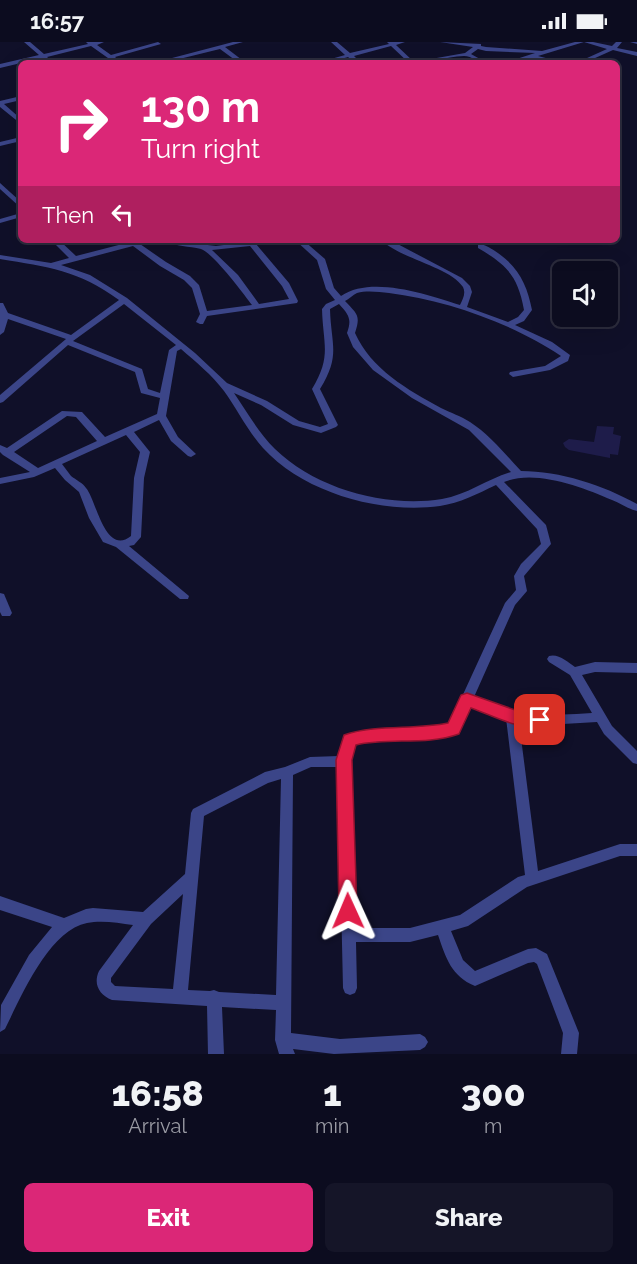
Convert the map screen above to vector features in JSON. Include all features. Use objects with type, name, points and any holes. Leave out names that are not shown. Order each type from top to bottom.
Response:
[{"type":"street","points":[[28,42],[48,60]]},
{"type":"street","points":[[26,60],[101,42]]},
{"type":"street","points":[[173,60],[222,45],[240,42]]},
{"type":"street","points":[[334,42],[355,60]]},
{"type":"street","points":[[331,60],[402,42]]},
{"type":"street","points":[[443,42],[530,51]]},
{"type":"street","points":[[459,42],[466,45]]},
{"type":"street","points":[[432,60],[467,54],[475,47],[490,42]]},
{"type":"street","points":[[501,42],[554,60]]},
{"type":"street","points":[[543,42],[559,49]]},
{"type":"street","points":[[517,60],[581,42]]},
{"type":"street","points":[[586,42],[637,54]]},
{"type":"street","points":[[586,60],[613,48],[619,42]]},
{"type":"street","points":[[90,43],[114,60]]},
{"type":"street","points":[[391,43],[411,60]]},
{"type":"street","points":[[110,57],[158,44]]},
{"type":"street","points":[[222,45],[240,60]]},
{"type":"street","points":[[467,54],[478,60]]},
{"type":"street","points":[[0,57],[9,64]]},
{"type":"street","points":[[0,66],[18,62]]},
{"type":"street","points":[[0,103],[18,99]]},
{"type":"street","points":[[0,103],[18,119]]},
{"type":"street","points":[[0,144],[18,140]]},
{"type":"street","points":[[0,185],[18,203]]},
{"type":"street","points":[[0,221],[18,216]]},
{"type":"street","points":[[58,243],[74,259]]},
{"type":"street","points":[[51,265],[138,243]]},
{"type":"street","points":[[182,243],[207,249],[244,243]]},
{"type":"street","points":[[135,244],[187,278],[196,287],[202,318],[256,305],[294,301],[286,285],[251,243]]},
{"type":"street","points":[[303,243],[321,258],[330,289],[354,315],[352,339],[364,355],[388,379],[463,422],[485,438],[518,474]]},
{"type":"street","points":[[388,243],[460,281],[466,287],[468,295],[463,308]]},
{"type":"street","points":[[481,246],[509,263],[521,279],[528,310],[521,319],[508,325]]},
{"type":"street","points":[[207,249],[235,277],[256,305]]},
{"type":"street","points":[[0,257],[51,265],[88,278],[124,300],[182,346],[223,384],[258,436],[271,450],[303,474],[341,492],[363,498],[405,504],[457,500],[518,474],[538,474],[597,490],[637,508]]},
{"type":"street","points":[[223,384],[264,403],[296,423],[321,430],[333,424],[316,389],[323,379],[332,354],[326,309],[329,305],[355,291],[373,289],[443,301],[543,340],[566,355],[565,359],[547,368],[513,374]]},
{"type":"street","points":[[0,400],[69,340],[124,300]]},
{"type":"street","points":[[0,305],[5,315],[139,371],[144,391],[161,396],[165,393]]},
{"type":"street","points":[[0,332],[5,315]]},
{"type":"street","points":[[182,346],[173,350],[161,416],[174,439],[190,454]]},
{"type":"street","points":[[36,471],[3,450],[65,413],[79,414],[100,439],[105,441]]},
{"type":"street","points":[[0,481],[27,476],[161,416]]},
{"type":"street","points":[[120,544],[130,542],[136,537],[139,478],[145,452],[128,431]]},
{"type":"street","points":[[56,463],[68,478],[83,490],[94,518],[107,539],[120,544],[184,596]]},
{"type":"street","points":[[350,988],[344,760],[349,740],[363,737],[425,734],[453,729],[510,603],[522,591],[519,576],[526,563],[539,554],[546,544],[542,528],[498,482]]},
{"type":"street","points":[[0,597],[6,613]]},
{"type":"street","points":[[554,659],[574,672],[608,730],[637,759]]},
{"type":"street","points":[[574,672],[594,667],[637,668]]},
{"type":"street","points":[[467,699],[512,716],[559,722],[599,717]]},
{"type":"street","points":[[512,716],[532,879]]},
{"type":"street","points":[[180,995],[198,813],[265,778],[310,762],[335,763],[344,760]]},
{"type":"street","points":[[287,772],[283,1003],[285,1047],[340,1047],[420,1042]]},
{"type":"street","points":[[349,935],[410,935],[463,921],[484,905],[523,882],[620,850],[637,850]]},
{"type":"street","points":[[192,877],[146,919],[104,976],[104,985],[112,993],[180,995],[283,1003]]},
{"type":"street","points":[[0,903],[63,924]]},
{"type":"street","points":[[0,1024],[25,972],[63,924],[85,915],[146,919]]},
{"type":"street","points":[[442,927],[465,976],[475,979],[528,956],[536,955],[542,959],[571,1033],[569,1054]]},
{"type":"street","points":[[214,997],[216,1054]]},
{"type":"building","points":[[597,426],[614,427],[613,434],[621,436],[618,455],[610,454],[610,458],[569,450],[565,447],[563,443],[569,439],[594,442]]},
{"type":"route","points":[[348,911],[344,760],[349,740],[363,737],[425,734],[453,729],[467,699],[520,719],[540,720]]}]
